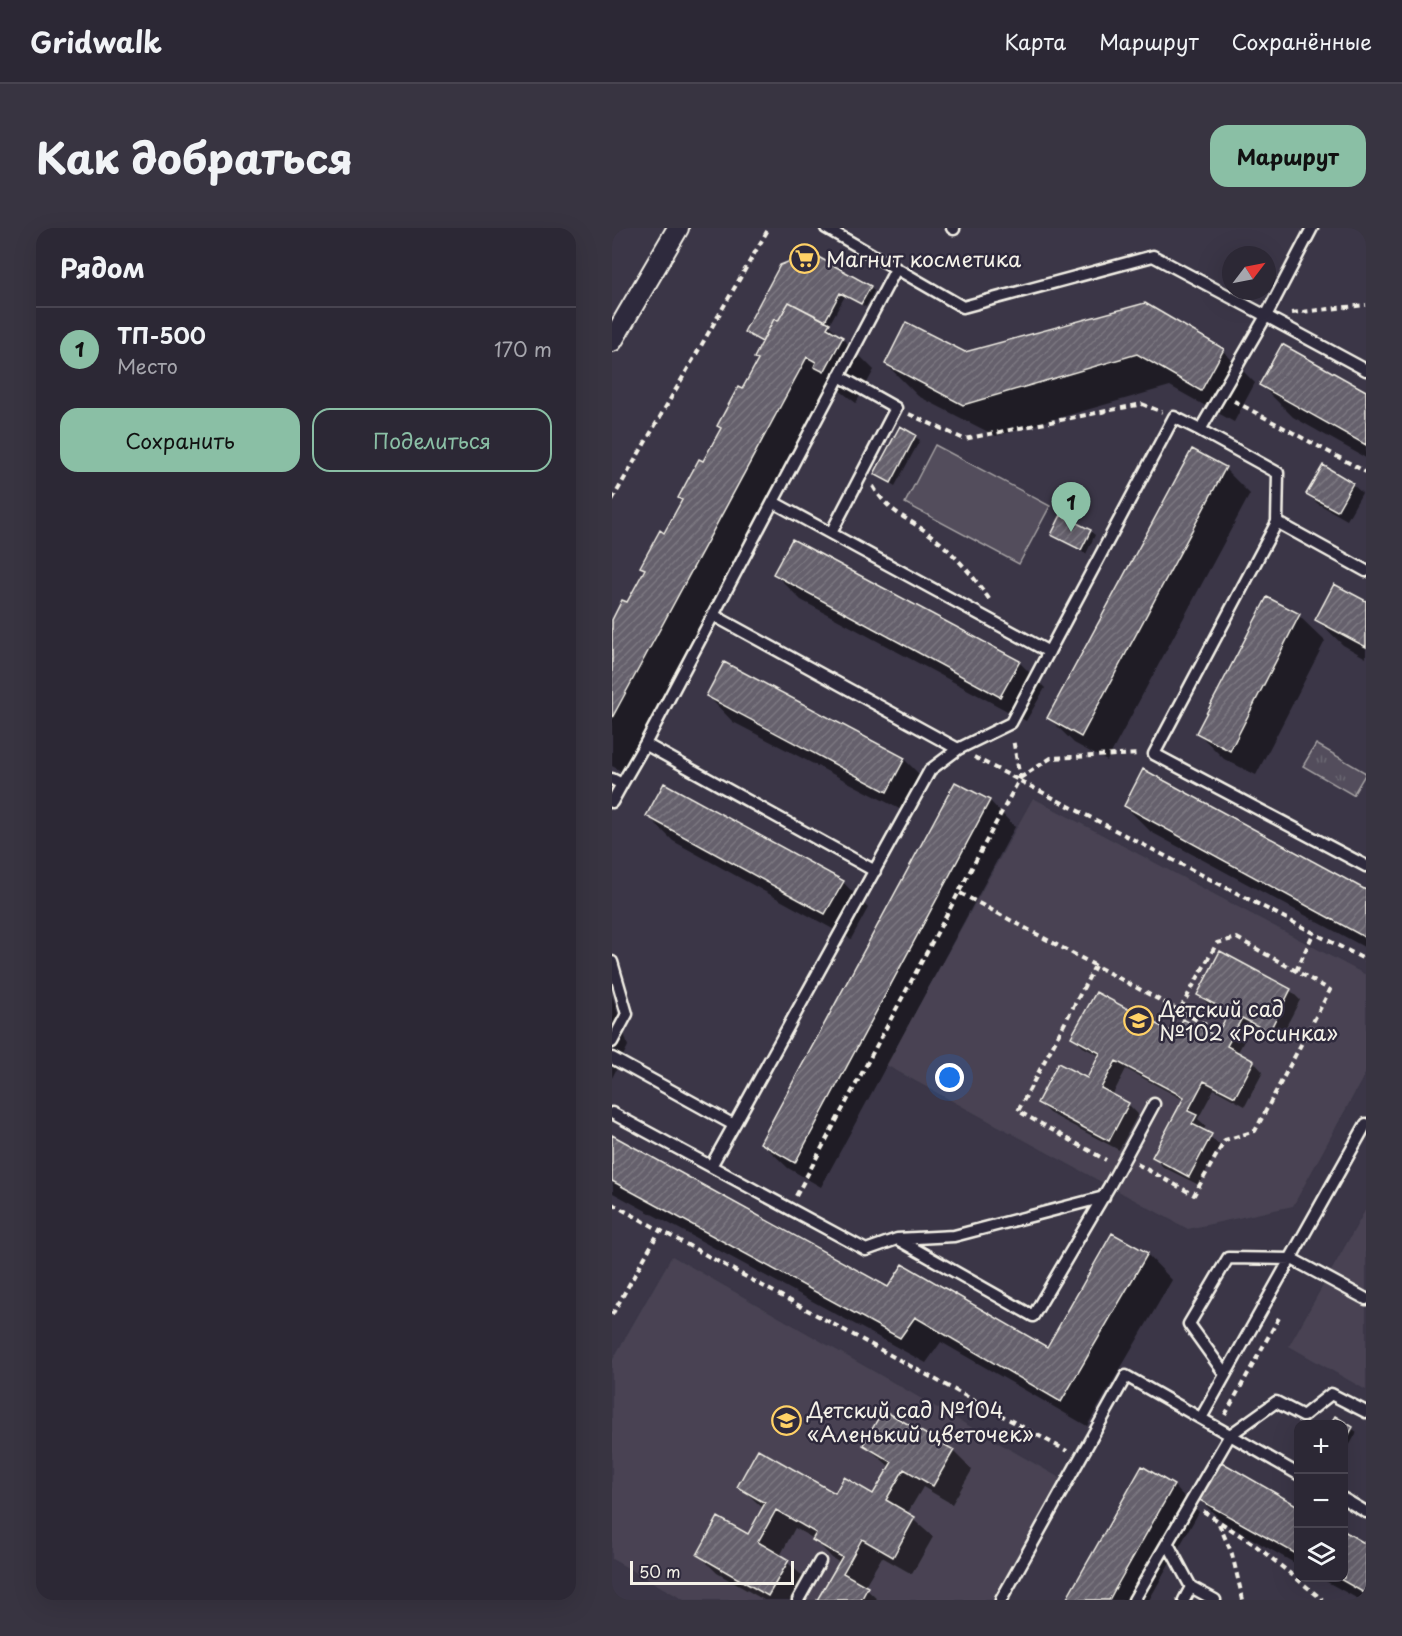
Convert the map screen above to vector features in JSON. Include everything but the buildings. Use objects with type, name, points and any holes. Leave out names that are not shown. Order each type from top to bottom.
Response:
[{"type":"street","points":[[612,341],[678,228]]},
{"type":"lane","points":[[826,228],[963,307],[1153,256],[1366,370]]},
{"type":"lane","points":[[1200,430],[1269,317],[1312,228]]},
{"type":"lane","points":[[612,802],[617,782],[645,744],[896,269]]},
{"type":"lane","points":[[831,533],[896,408],[839,376]]},
{"type":"lane","points":[[711,1166],[930,770],[958,749],[1011,723],[1174,417],[1278,473],[1277,522],[1154,753],[1366,866]]},
{"type":"lane","points":[[773,501],[1049,652]]},
{"type":"lane","points":[[1277,522],[1366,571]]},
{"type":"lane","points":[[713,615],[958,749]]},
{"type":"lane","points":[[645,744],[875,871]]},
{"type":"lane","points":[[612,962],[627,1014],[612,1042]]},
{"type":"lane","points":[[612,1058],[734,1125]]},
{"type":"lane","points":[[897,1239],[1033,1316],[1104,1197],[1154,1104]]},
{"type":"lane","points":[[612,1113],[866,1250],[897,1239],[954,1236],[1104,1197]]},
{"type":"lane","points":[[1201,1418],[1366,1124]]},
{"type":"lane","points":[[1225,1374],[1189,1324],[1228,1258],[1292,1259],[1366,1299]]},
{"type":"lane","points":[[1000,1600],[1126,1376],[1294,1471]]},
{"type":"lane","points":[[1134,1600],[1230,1435],[1276,1402],[1303,1416],[1331,1394],[1366,1412]]},
{"type":"lane","points":[[1348,1501],[1366,1512]]},
{"type":"lane","points":[[1168,1544],[1191,1587],[1215,1600]]},
{"type":"lane","points":[[798,1600],[820,1561]]},
{"type":"lane","points":[[1184,1600],[1191,1587]]},
{"type":"path","points":[[612,500],[769,228]]},
{"type":"path","points":[[1269,317],[1304,310],[1366,305]]},
{"type":"path","points":[[1221,394],[1366,472]]},
{"type":"path","points":[[896,408],[963,439],[1142,404],[1174,417]]},
{"type":"path","points":[[864,470],[884,504],[933,536],[953,556],[987,596],[1005,628]]},
{"type":"path","points":[[1011,723],[1020,778]]},
{"type":"path","points":[[958,749],[1020,778],[1366,960]]},
{"type":"path","points":[[789,1209],[1020,778],[1051,758],[1154,753]]},
{"type":"path","points":[[960,893],[1208,1026]]},
{"type":"path","points":[[1296,971],[1314,933]]},
{"type":"path","points":[[1095,966],[1018,1111],[1108,1162],[1139,1164],[1194,1195],[1225,1140],[1255,1131],[1330,990],[1237,938],[1217,944],[1179,1011]]},
{"type":"path","points":[[612,1203],[1080,1458]]},
{"type":"path","points":[[612,1315],[660,1230]]},
{"type":"path","points":[[1192,1502],[1218,1523],[1254,1545],[1323,1600]]},
{"type":"path","points":[[1218,1523],[1232,1554],[1243,1600]]},
{"type":"shaded area","name":"Детский сад №102 «Росинка»","points":[[1033,798],[1366,975],[1366,1072],[1293,1206],[1188,1229],[886,1065]]},
{"type":"shaded area","points":[[1366,1209],[1366,1390],[1289,1346]]},
{"type":"shaded area","name":"Детский сад №104 «Аленький цветочек»","points":[[672,1256],[1065,1481],[997,1600],[684,1600],[612,1559],[612,1361]]},
{"type":"green space","points":[[935,445],[1050,506],[1019,564],[905,503]]},
{"type":"green space","points":[[1316,744],[1366,773],[1353,795],[1303,766]]},
{"type":"place","name":"Магнит косметика","points":[[805,258]]},
{"type":"place","name":"ТП-500","points":[[1071,532]]},
{"type":"place","name":"Детский сад №102 «Росинка»","points":[[1138,1020]]},
{"type":"place","name":"Детский сад №104 «Аленький цветочек»","points":[[786,1421]]}]
